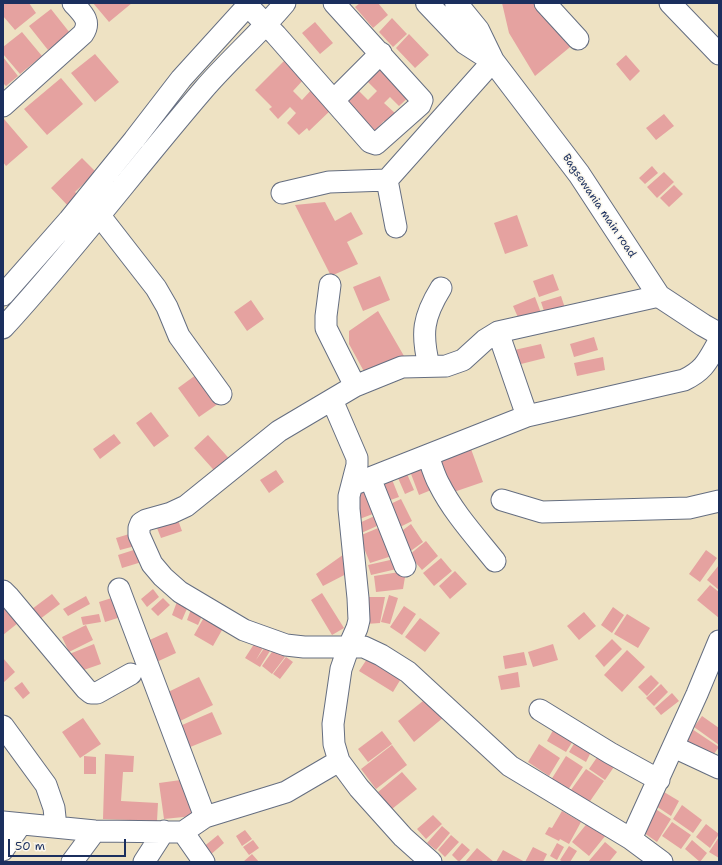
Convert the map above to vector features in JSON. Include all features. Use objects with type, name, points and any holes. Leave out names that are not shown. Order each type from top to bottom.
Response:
[{"type":"main road","points":[[456,3],[478,30],[493,61]]},
{"type":"main road","points":[[434,5],[465,42],[493,61]]},
{"type":"main road","name":"Bagsewania main road","points":[[493,61],[579,174],[659,296],[719,334]]},
{"type":"street","points":[[3,106],[83,34],[87,26],[87,21],[73,3]]},
{"type":"street","points":[[3,328],[100,216],[205,88],[267,25],[285,3]]},
{"type":"street","points":[[3,295],[85,200],[181,79],[249,4],[370,142],[376,144],[420,105],[422,100],[420,96],[334,3]]},
{"type":"street","points":[[545,3],[578,39]]},
{"type":"street","points":[[670,3],[719,54]]},
{"type":"street","points":[[334,100],[380,53]]},
{"type":"street","points":[[282,193],[329,182],[387,180],[493,61]]},
{"type":"street","points":[[387,180],[396,227]]},
{"type":"street","points":[[85,200],[100,216],[156,288],[167,307],[178,336],[220,394]]},
{"type":"street","points":[[330,286],[326,328],[356,386]]},
{"type":"street","points":[[429,366],[424,347],[426,320],[433,301],[441,288]]},
{"type":"street","points":[[659,296],[498,332],[485,340],[463,360],[446,366],[402,367],[356,386],[279,431],[186,506],[171,513],[146,520],[141,523],[139,535],[152,564],[163,577],[180,592],[244,630],[286,645],[304,647],[364,647],[381,655],[408,672],[510,766],[631,839],[662,862]]},
{"type":"street","points":[[498,332],[527,416]]},
{"type":"street","points":[[431,862],[403,837],[359,788],[339,761],[334,744],[333,724],[341,669],[359,620],[349,496],[361,481],[527,416],[684,380],[695,375],[704,366],[719,341]]},
{"type":"street","points":[[332,400],[357,458],[361,481],[405,566]]},
{"type":"street","points":[[428,455],[438,483],[446,496],[458,514],[495,561]]},
{"type":"street","points":[[502,500],[542,512],[689,508],[719,501]]},
{"type":"street","points":[[119,589],[205,817]]},
{"type":"street","points":[[3,591],[91,693],[97,693],[131,674]]},
{"type":"street","points":[[631,839],[674,747],[719,641]]},
{"type":"street","points":[[540,710],[610,753],[659,780]]},
{"type":"street","points":[[3,726],[46,786],[54,808],[56,827]]},
{"type":"street","points":[[674,747],[719,768]]},
{"type":"street","points":[[144,862],[174,831],[205,817],[286,792],[339,761]]},
{"type":"street","points":[[3,850],[12,823],[95,830],[174,831],[204,862]]},
{"type":"street","points":[[72,862],[95,830]]},
{"type":"building","points":[[3,3],[29,3],[36,13],[15,30],[3,16]]},
{"type":"building","points":[[93,3],[132,3],[109,22]]},
{"type":"building","points":[[360,3],[378,3],[388,15],[373,28],[355,7]]},
{"type":"building","points":[[502,3],[537,3],[575,43],[535,76],[509,33]]},
{"type":"building","points":[[51,9],[70,33],[48,50],[29,26]]},
{"type":"building","points":[[392,18],[407,34],[393,47],[379,32]]},
{"type":"building","points":[[315,22],[333,43],[320,54],[302,33]]},
{"type":"building","points":[[22,32],[42,56],[20,74],[3,54],[3,47]]},
{"type":"building","points":[[409,34],[429,55],[415,68],[396,48]]},
{"type":"building","points":[[95,54],[119,82],[95,102],[71,73]]},
{"type":"building","points":[[626,55],[640,71],[630,81],[616,64]]},
{"type":"building","points":[[3,57],[18,76],[6,86],[3,83]]},
{"type":"building","points":[[285,60],[304,79],[293,91],[302,100],[313,88],[333,108],[309,131],[307,128],[299,135],[287,123],[296,113],[290,107],[278,119],[269,109],[272,107],[255,90]]},
{"type":"building","points":[[385,61],[412,94],[399,106],[390,97],[384,103],[396,114],[387,124],[384,121],[370,136],[340,106],[357,89],[368,100],[377,91],[366,80]]},
{"type":"building","points":[[61,78],[83,104],[47,135],[24,109]]},
{"type":"building","points":[[664,114],[674,126],[656,140],[646,128]]},
{"type":"building","points":[[4,119],[28,147],[6,166],[3,162]]},
{"type":"building","points":[[82,158],[96,172],[75,192],[80,197],[70,208],[51,188]]},
{"type":"building","points":[[652,166],[658,173],[645,184],[639,178]]},
{"type":"building","points":[[664,172],[674,182],[657,198],[647,187]]},
{"type":"building","points":[[674,185],[683,194],[669,207],[660,198]]},
{"type":"building","points":[[325,202],[335,221],[351,212],[363,234],[347,242],[358,264],[331,276],[295,205]]},
{"type":"building","points":[[517,215],[528,246],[505,254],[494,223]]},
{"type":"building","points":[[553,274],[559,290],[539,297],[533,281]]},
{"type":"building","points":[[380,276],[390,300],[363,311],[353,287]]},
{"type":"building","points":[[561,296],[565,308],[545,314],[541,302]]},
{"type":"building","points":[[535,297],[541,313],[520,322],[513,306]]},
{"type":"building","points":[[251,300],[264,319],[247,331],[234,312]]},
{"type":"building","points":[[378,311],[404,356],[367,377],[349,344],[349,331]]},
{"type":"building","points":[[594,337],[598,350],[574,357],[570,344]]},
{"type":"building","points":[[541,344],[545,358],[513,366],[510,351]]},
{"type":"building","points":[[603,357],[605,370],[577,376],[574,363]]},
{"type":"building","points":[[200,372],[222,401],[199,417],[178,388]]},
{"type":"building","points":[[151,412],[169,436],[154,447],[136,423]]},
{"type":"building","points":[[114,434],[121,443],[100,459],[93,449]]},
{"type":"building","points":[[208,435],[234,464],[220,477],[194,448]]},
{"type":"building","points":[[471,449],[483,482],[448,494],[436,461]]},
{"type":"building","points":[[425,459],[436,488],[419,495],[408,466]]},
{"type":"building","points":[[404,467],[414,490],[405,494],[395,471]]},
{"type":"building","points":[[276,470],[284,482],[269,493],[260,480]]},
{"type":"building","points":[[391,477],[399,497],[382,503],[374,483]]},
{"type":"building","points":[[369,488],[378,512],[357,520],[353,493]]},
{"type":"building","points":[[401,499],[412,521],[398,528],[386,506]]},
{"type":"building","points":[[381,513],[386,522],[359,534],[355,525]]},
{"type":"building","points":[[178,520],[182,531],[161,538],[157,528]]},
{"type":"building","points":[[411,524],[423,542],[408,553],[395,536]]},
{"type":"building","points":[[383,526],[395,555],[370,563],[359,536]]},
{"type":"building","points":[[136,532],[139,545],[120,550],[116,538]]},
{"type":"building","points":[[426,541],[438,556],[422,570],[409,555]]},
{"type":"building","points":[[140,548],[145,561],[122,568],[118,555]]},
{"type":"building","points":[[706,550],[717,558],[700,582],[689,574]]},
{"type":"building","points":[[347,552],[354,570],[323,586],[316,574]]},
{"type":"building","points":[[399,558],[401,568],[371,575],[368,565]]},
{"type":"building","points":[[441,558],[452,571],[434,586],[423,573]]},
{"type":"building","points":[[719,565],[719,590],[707,580]]},
{"type":"building","points":[[406,571],[403,589],[376,592],[374,576]]},
{"type":"building","points":[[455,571],[467,584],[450,599],[439,586]]},
{"type":"building","points":[[710,585],[719,592],[719,618],[697,600]]},
{"type":"building","points":[[153,589],[159,597],[147,607],[141,599]]},
{"type":"building","points":[[322,593],[344,628],[332,635],[311,600]]},
{"type":"building","points":[[52,594],[60,604],[36,622],[28,612]]},
{"type":"building","points":[[389,595],[398,598],[390,624],[381,622]]},
{"type":"building","points":[[86,596],[90,604],[68,616],[63,609]]},
{"type":"building","points":[[118,596],[124,616],[105,622],[99,602]]},
{"type":"building","points":[[364,597],[385,597],[380,623],[366,624]]},
{"type":"building","points":[[163,598],[170,605],[158,616],[151,609]]},
{"type":"building","points":[[178,599],[189,604],[182,620],[172,615]]},
{"type":"building","points":[[10,603],[23,619],[3,635],[3,609]]},
{"type":"building","points":[[193,604],[205,609],[198,625],[187,620]]},
{"type":"building","points":[[404,606],[416,614],[402,635],[390,627]]},
{"type":"building","points":[[613,607],[624,615],[612,633],[601,625]]},
{"type":"building","points":[[207,612],[226,623],[213,646],[194,635]]},
{"type":"building","points":[[584,612],[596,626],[579,640],[567,626]]},
{"type":"building","points":[[99,614],[101,622],[83,625],[81,617]]},
{"type":"building","points":[[627,614],[650,628],[638,648],[614,634]]},
{"type":"building","points":[[420,618],[440,633],[425,652],[405,637]]},
{"type":"building","points":[[86,625],[93,640],[69,652],[62,637]]},
{"type":"building","points":[[167,632],[176,653],[150,665],[141,644]]},
{"type":"building","points":[[612,639],[622,649],[604,667],[595,656]]},
{"type":"building","points":[[256,641],[264,646],[256,660],[265,647],[270,651],[260,667],[245,658]]},
{"type":"building","points":[[94,644],[101,664],[75,673],[67,655]]},
{"type":"building","points":[[553,644],[558,660],[533,667],[528,652]]},
{"type":"building","points":[[274,649],[285,657],[272,674],[262,666]]},
{"type":"building","points":[[627,650],[645,667],[622,692],[604,675]]},
{"type":"building","points":[[524,652],[527,665],[505,669],[503,656]]},
{"type":"building","points":[[369,656],[402,677],[393,692],[359,671]]},
{"type":"building","points":[[286,657],[293,662],[280,679],[273,674]]},
{"type":"building","points":[[3,658],[15,672],[3,683]]},
{"type":"building","points":[[518,672],[520,687],[501,690],[498,676]]},
{"type":"building","points":[[651,675],[659,683],[647,696],[638,687]]},
{"type":"building","points":[[199,677],[213,705],[176,723],[162,695]]},
{"type":"building","points":[[22,682],[30,693],[23,699],[14,688]]},
{"type":"building","points":[[661,684],[668,692],[654,706],[646,698]]},
{"type":"building","points":[[672,693],[679,701],[661,715],[655,708]]},
{"type":"building","points":[[428,697],[444,717],[414,742],[398,721]]},
{"type":"building","points":[[212,712],[222,734],[183,750],[173,729]]},
{"type":"building","points":[[702,716],[719,728],[719,745],[694,727]]},
{"type":"building","points":[[83,718],[101,744],[80,758],[62,732]]},
{"type":"building","points":[[556,725],[576,736],[566,752],[547,741]]},
{"type":"building","points":[[689,727],[719,747],[708,762],[679,741]]},
{"type":"building","points":[[382,731],[392,744],[368,762],[358,749]]},
{"type":"building","points":[[578,737],[594,746],[586,762],[569,752]]},
{"type":"building","points":[[539,744],[560,758],[549,776],[528,762]]},
{"type":"building","points":[[392,745],[407,765],[376,789],[361,769]]},
{"type":"building","points":[[602,750],[618,761],[605,780],[589,769]]},
{"type":"building","points":[[105,754],[134,756],[133,772],[123,772],[121,801],[158,803],[157,821],[103,819]]},
{"type":"building","points":[[84,756],[96,757],[96,774],[84,774]]},
{"type":"building","points":[[566,756],[583,767],[568,790],[551,780]]},
{"type":"building","points":[[586,769],[604,781],[586,807],[568,794]]},
{"type":"building","points":[[402,772],[417,789],[392,809],[378,792]]},
{"type":"building","points":[[188,779],[193,816],[164,819],[159,783]]},
{"type":"building","points":[[664,792],[679,801],[671,816],[656,806]]},
{"type":"building","points":[[682,805],[702,820],[693,833],[673,819]]},
{"type":"building","points":[[654,808],[671,819],[657,842],[640,830]]},
{"type":"building","points":[[562,811],[581,822],[569,844],[545,834],[549,827],[552,828]]},
{"type":"building","points":[[433,815],[442,824],[426,839],[417,829]]},
{"type":"building","points":[[589,821],[606,835],[589,856],[572,842]]},
{"type":"building","points":[[672,822],[691,835],[681,849],[662,836]]},
{"type":"building","points":[[706,824],[719,834],[710,848],[696,837]]},
{"type":"building","points":[[442,826],[450,833],[436,850],[427,843]]},
{"type":"building","points":[[245,830],[252,839],[242,846],[236,836]]},
{"type":"building","points":[[218,835],[224,843],[209,856],[202,848]]},
{"type":"building","points":[[451,835],[459,842],[445,857],[438,850]]},
{"type":"building","points":[[719,837],[719,858],[709,852]]},
{"type":"building","points":[[253,840],[259,848],[249,855],[243,847]]},
{"type":"building","points":[[692,840],[707,853],[700,862],[685,849]]},
{"type":"building","points":[[605,842],[617,852],[609,862],[588,862]]},
{"type":"building","points":[[462,843],[470,850],[459,862],[452,855]]},
{"type":"building","points":[[557,843],[564,847],[557,860],[550,856]]},
{"type":"building","points":[[569,846],[577,851],[570,862],[563,862],[560,860]]},
{"type":"building","points":[[533,847],[547,854],[543,862],[525,862]]},
{"type":"building","points":[[477,848],[494,862],[465,862]]},
{"type":"building","points":[[503,850],[525,862],[496,862]]},
{"type":"building","points":[[252,854],[259,862],[243,862]]}]
